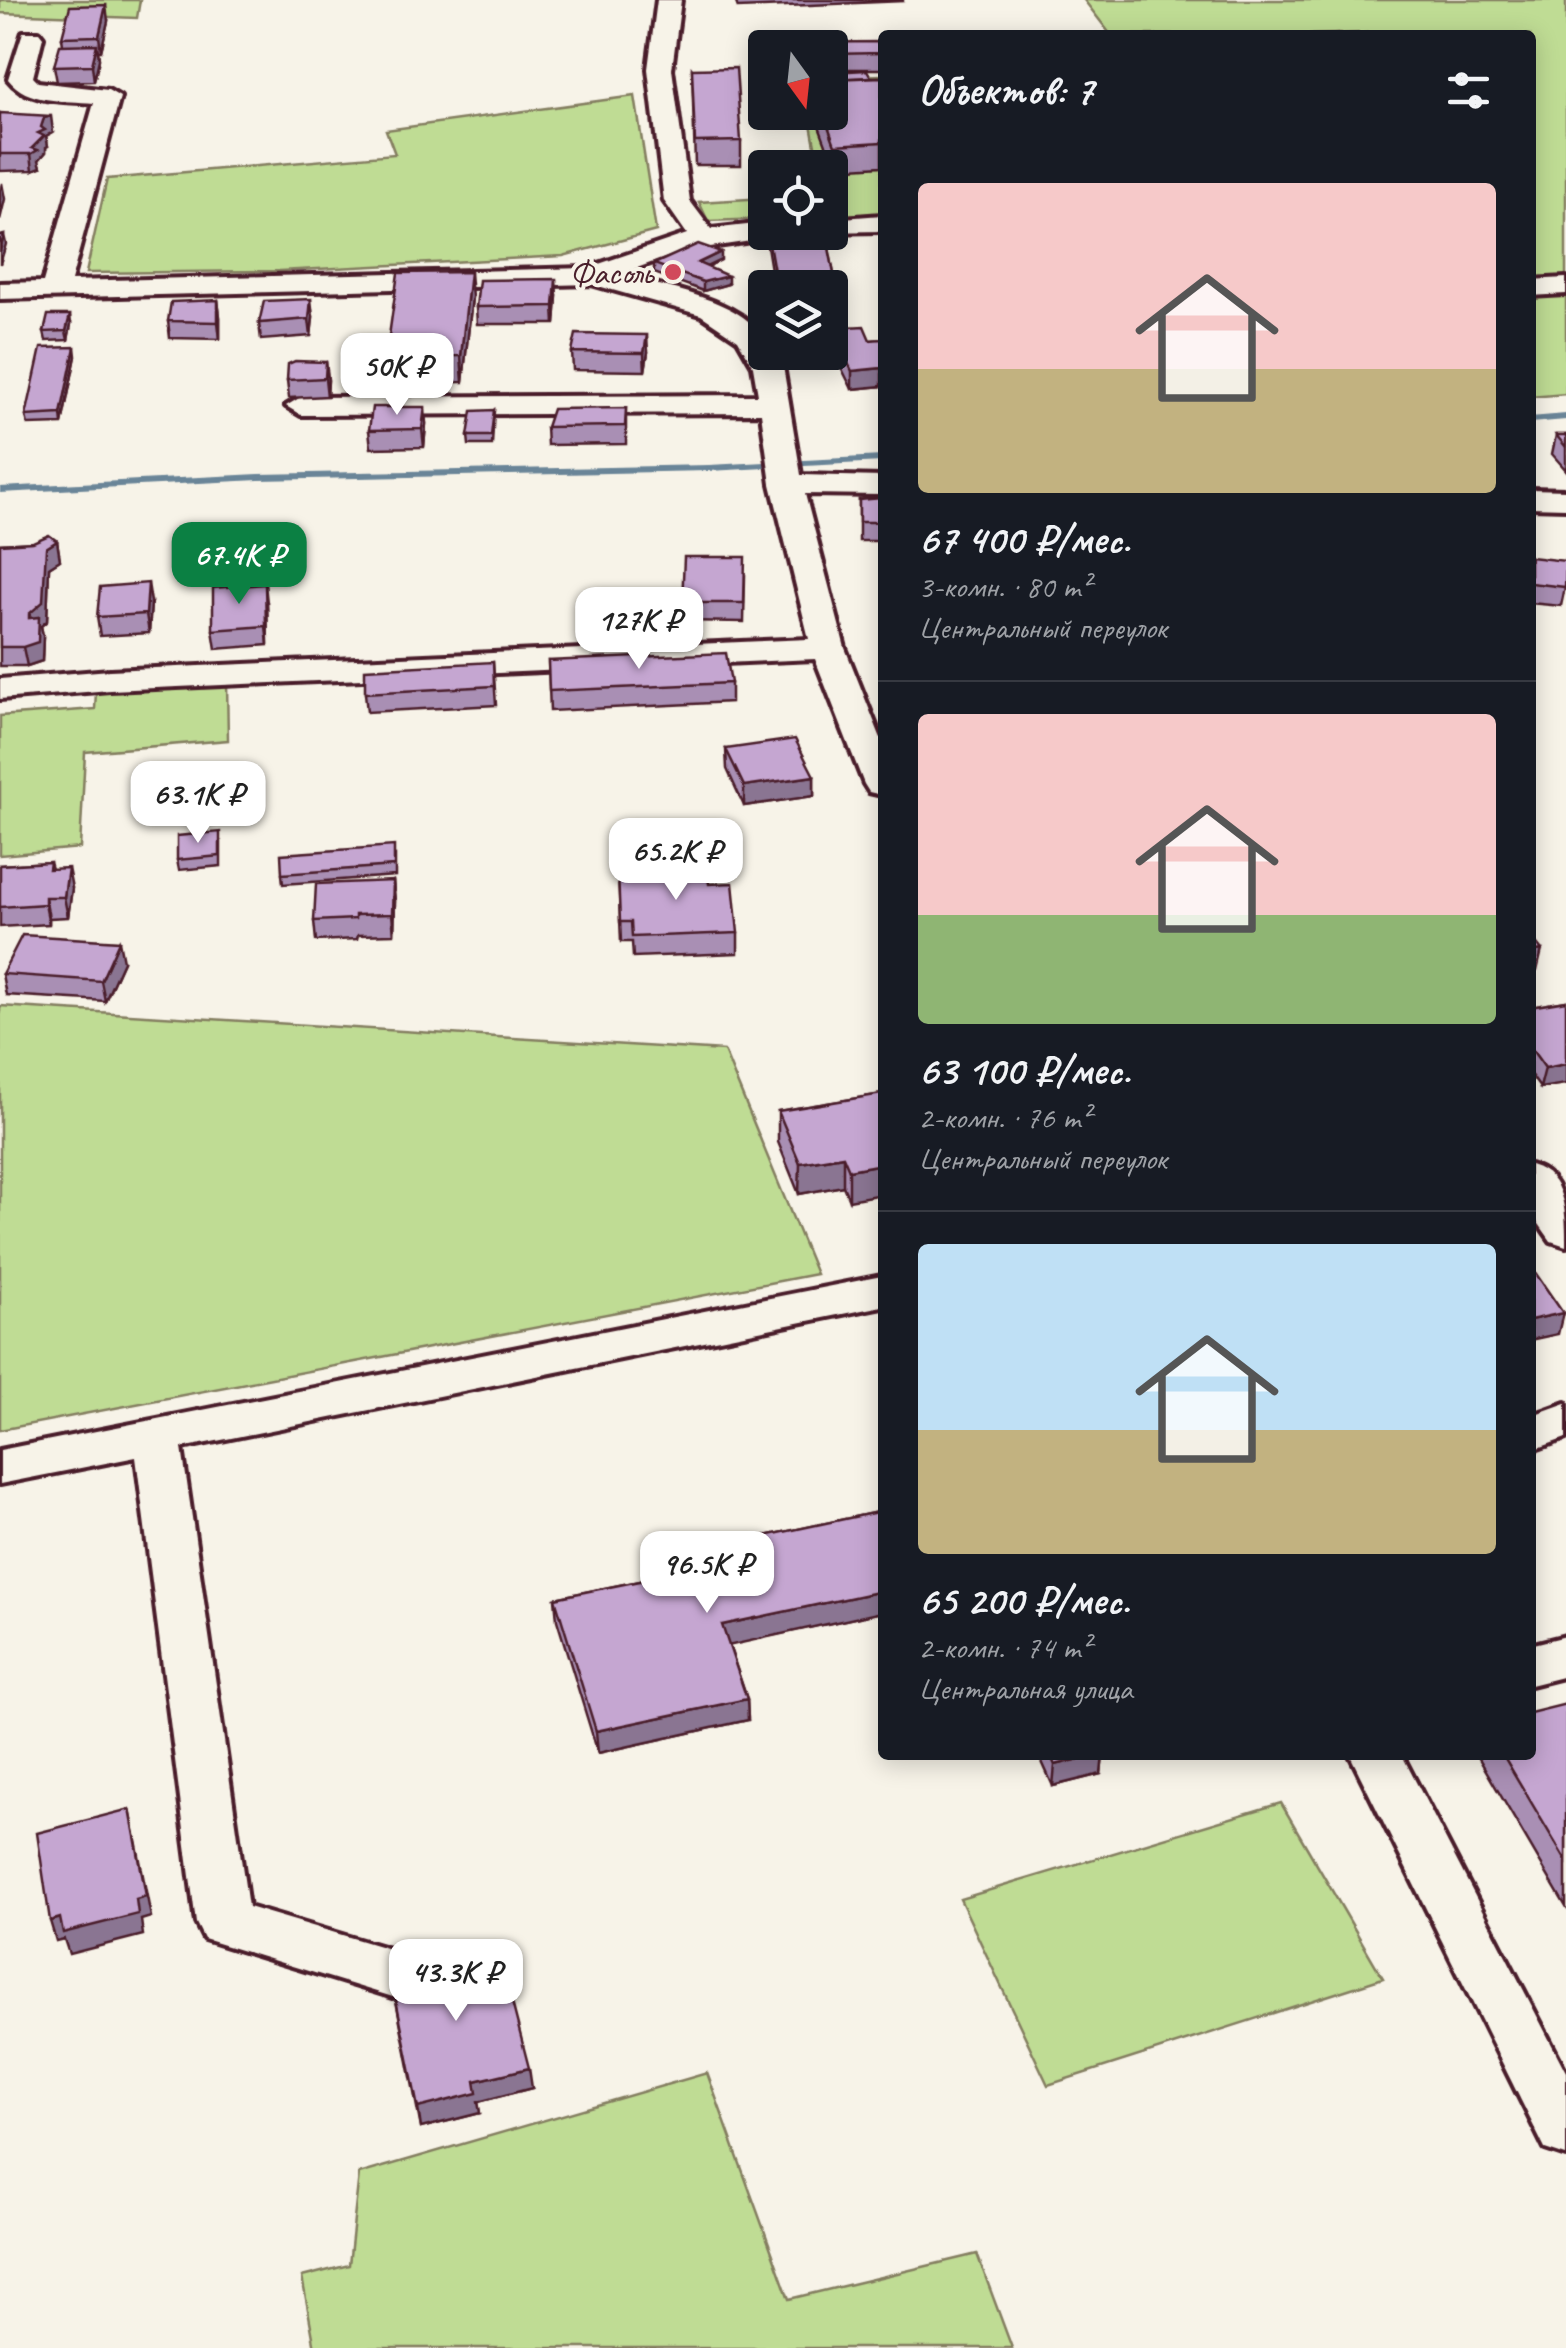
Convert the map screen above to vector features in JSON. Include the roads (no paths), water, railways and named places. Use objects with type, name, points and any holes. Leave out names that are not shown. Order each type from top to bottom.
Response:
[{"type":"street","points":[[669,0],[660,68],[676,200],[702,236]]},
{"type":"street","points":[[30,36],[20,79],[31,88],[108,97],[54,290]]},
{"type":"street","points":[[848,226],[878,223]]},
{"type":"street","points":[[592,276],[634,256],[702,236],[748,232]]},
{"type":"street","points":[[0,292],[592,276],[711,310],[749,334],[768,366],[771,404],[787,484],[828,648],[878,774]]},
{"type":"street","points":[[1536,288],[1566,286]]},
{"type":"street","points":[[301,406],[771,404]]},
{"type":"street","points":[[787,484],[878,486]]},
{"type":"street","points":[[1536,498],[1566,499]]},
{"type":"street","points":[[0,689],[188,676],[828,648]]},
{"type":"street","points":[[1536,1188],[1566,1230]]},
{"type":"street","points":[[0,1467],[878,1292]]},
{"type":"street","points":[[1536,1432],[1566,1420]]},
{"type":"street","points":[[157,1436],[222,1923],[393,1973]]},
{"type":"street","points":[[1536,1664],[1566,1656]]},
{"type":"street","points":[[1379,1760],[1566,2130]]},
{"type":"waterway","points":[[1536,420],[1566,417]]},
{"type":"waterway","points":[[0,490],[259,477],[709,468],[878,459]]},
{"type":"place","name":"Фасоль","points":[[673,272]]}]
